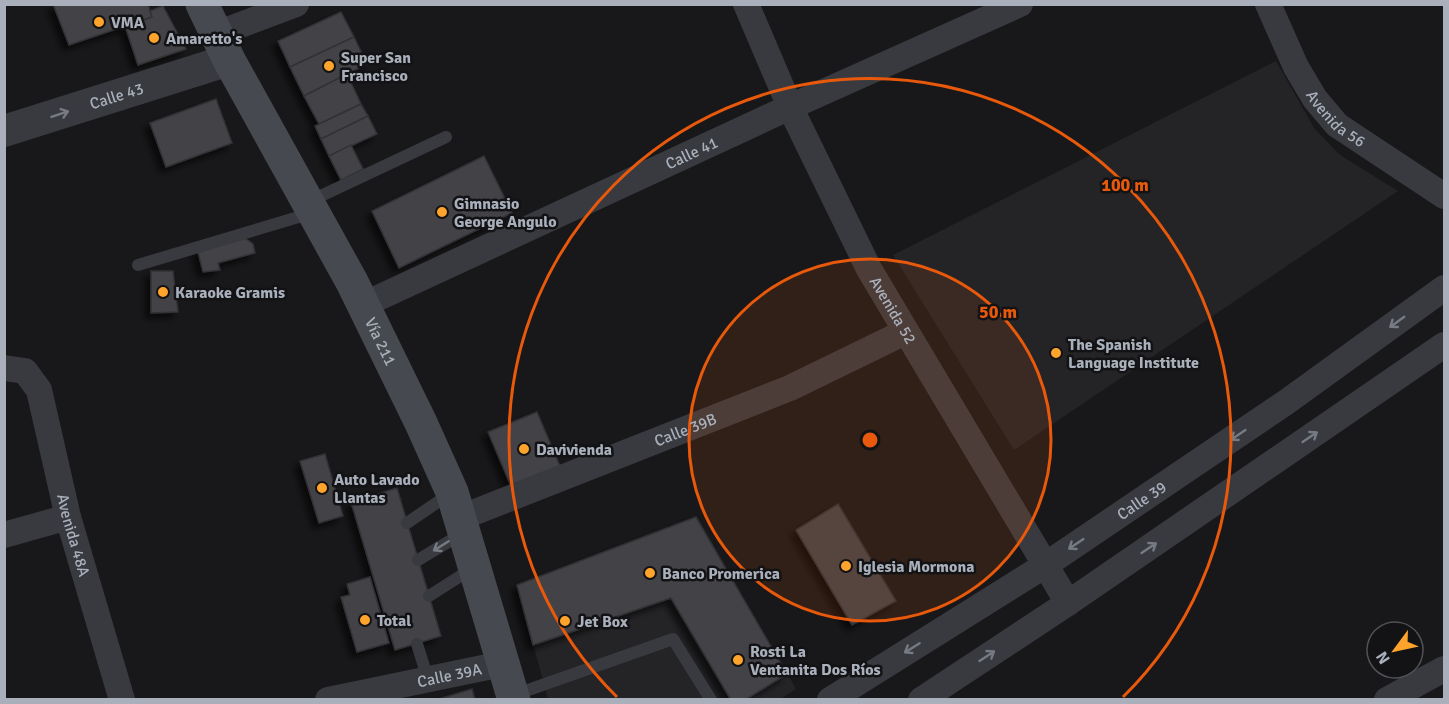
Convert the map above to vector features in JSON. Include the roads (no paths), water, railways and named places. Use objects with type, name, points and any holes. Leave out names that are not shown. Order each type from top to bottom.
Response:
[{"type":"main road","name":"Vía 211","points":[[202,4],[309,208],[363,305],[422,423],[459,514],[513,698]]},
{"type":"street","name":"Calle 43","points":[[4,132],[223,47],[296,4]]},
{"type":"street","name":"Avenida 52","points":[[746,4],[790,107],[869,269],[1068,603]]},
{"type":"street","name":"Calle 41","points":[[363,305],[790,107],[1020,4]]},
{"type":"street","name":"Avenida 56","points":[[1268,4],[1301,75],[1315,99],[1337,125],[1444,196]]},
{"type":"street","name":"Calle 39","points":[[830,699],[1044,566],[1285,403],[1444,288]]},
{"type":"street","name":"Calle 39B","points":[[459,514],[790,388],[905,332]]},
{"type":"street","points":[[921,699],[1068,603],[1444,345]]},
{"type":"street","name":"Avenida 48A","points":[[14,370],[39,390],[68,517],[122,699]]},
{"type":"street","points":[[4,535],[68,517]]},
{"type":"street","name":"Calle 39A","points":[[328,699],[502,664]]},
{"type":"street","points":[[1387,699],[1444,669]]},
{"type":"lane","points":[[138,265],[309,208],[446,137]]},
{"type":"lane","points":[[407,523],[459,514]]},
{"type":"lane","points":[[418,560],[459,514]]},
{"type":"lane","points":[[429,596],[474,568]]},
{"type":"lane","points":[[513,698],[673,639],[711,699]]},
{"type":"lane","points":[[417,644],[428,679]]},
{"type":"place","name":"VMA","points":[[99,22]]},
{"type":"place","name":"Amaretto's","points":[[154,38]]},
{"type":"place","name":"Super San Francisco","points":[[329,66]]},
{"type":"place","name":"Gimnasio George Angulo","points":[[442,212]]},
{"type":"place","name":"Karaoke Gramis","points":[[163,292]]},
{"type":"place","name":"The Spanish Language Institute","points":[[1056,353]]},
{"type":"place","name":"Davivienda","points":[[524,449]]},
{"type":"place","name":"Auto Lavado Llantas","points":[[322,488]]},
{"type":"place","name":"Iglesia Mormona","points":[[846,566]]},
{"type":"place","name":"Banco Promerica","points":[[650,573]]},
{"type":"place","name":"Total","points":[[365,620]]},
{"type":"place","name":"Jet Box","points":[[565,621]]},
{"type":"place","name":"Rosti La Ventanita Dos Ríos","points":[[738,660]]}]
